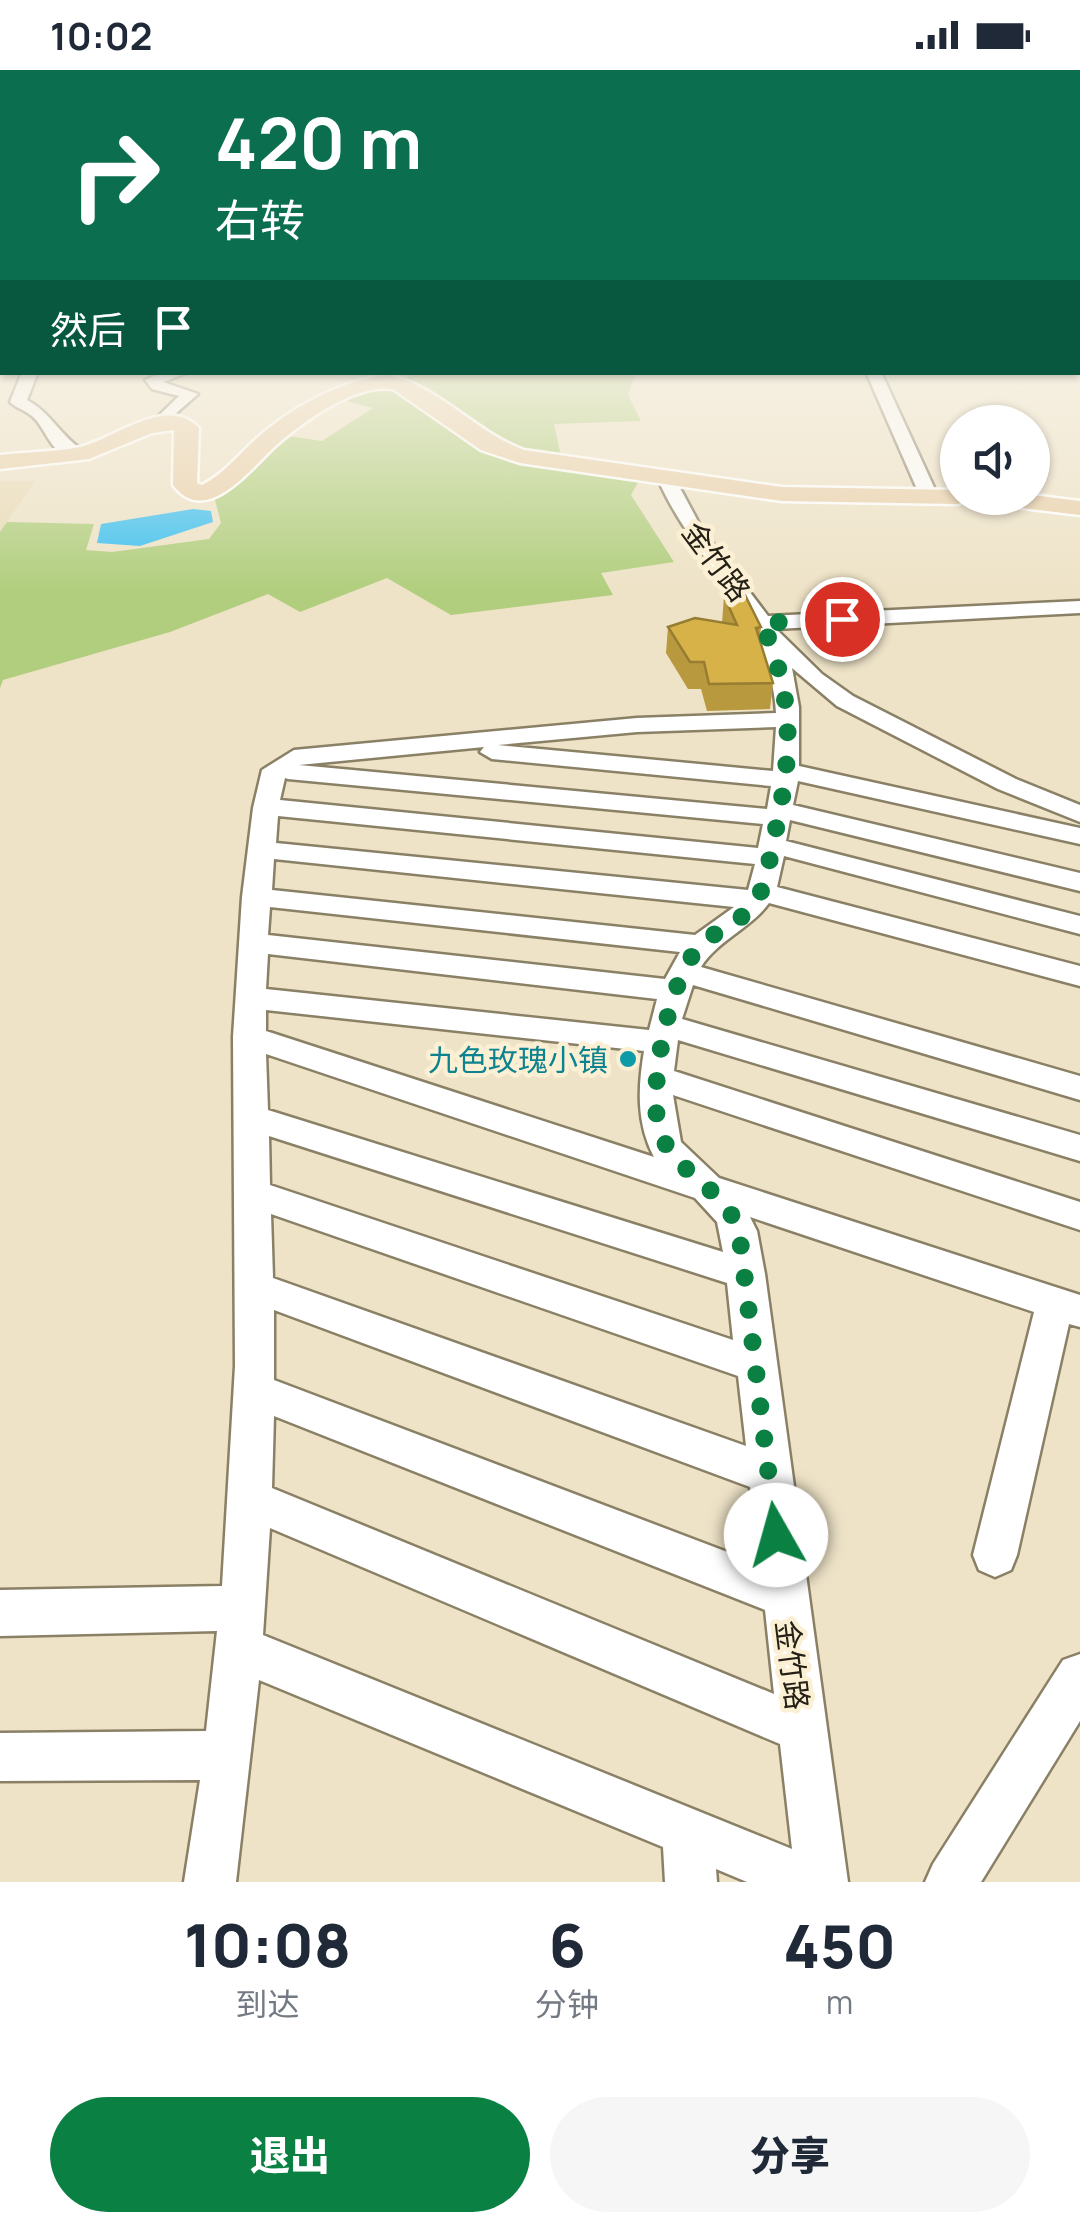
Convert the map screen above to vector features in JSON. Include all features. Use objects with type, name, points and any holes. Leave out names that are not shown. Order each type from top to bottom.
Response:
[{"type":"main road","points":[[0,462],[106,446],[154,427]]},
{"type":"main road","points":[[181,427],[188,427],[185,485],[193,491],[208,491],[290,427]]},
{"type":"main road","points":[[463,427],[512,454],[666,477],[800,495],[940,496]]},
{"type":"main road","points":[[1050,504],[1080,508]]},
{"type":"street","points":[[48,427],[54,438],[75,453]]},
{"type":"street","points":[[899,427],[930,496]]},
{"type":"street","name":"金竹路","points":[[666,477],[692,531],[763,625],[785,684],[787,776],[759,896],[745,914],[701,945],[663,1034],[655,1077],[657,1120],[667,1150],[676,1164],[709,1186],[733,1214],[746,1274],[754,1364],[822,1882]]},
{"type":"street","points":[[763,625],[1080,607]]},
{"type":"street","points":[[763,625],[814,679],[845,701],[1007,784],[1080,814]]},
{"type":"street","points":[[210,1882],[228,1756],[248,1499],[255,1288],[250,998],[256,896],[275,770],[294,756],[637,725],[786,720]]},
{"type":"street","points":[[435,744],[787,776],[1080,836]]},
{"type":"street","points":[[275,770],[775,832],[1080,882]]},
{"type":"street","points":[[268,807],[775,832],[1080,924]]},
{"type":"street","points":[[262,850],[759,896],[1080,976]]},
{"type":"street","points":[[256,896],[701,945]]},
{"type":"street","points":[[253,943],[682,982],[1080,1088]]},
{"type":"street","points":[[250,998],[663,1034],[1080,1148]]},
{"type":"street","points":[[250,1036],[1068,1307],[995,1556]]},
{"type":"street","points":[[655,1077],[1080,1216]]},
{"type":"street","points":[[250,1116],[746,1274]]},
{"type":"street","points":[[252,1193],[754,1364]]},
{"type":"street","points":[[255,1288],[768,1474]]},
{"type":"street","points":[[253,1390],[784,1596]]},
{"type":"street","points":[[248,1499],[802,1730]]},
{"type":"street","points":[[0,1613],[240,1628],[687,1832],[810,1882]]},
{"type":"street","points":[[951,1882],[1080,1677]]},
{"type":"street","points":[[0,1757],[228,1756]]},
{"type":"street","points":[[687,1832],[691,1882]]},
{"type":"shaded area","points":[[0,481],[35,481],[0,532]]},
{"type":"green space","points":[[344,427],[450,427],[471,442],[641,477],[631,495],[674,562],[601,573],[613,595],[451,615],[387,578],[300,612],[268,594],[170,632],[3,680],[0,688],[0,532],[7,522],[94,524],[86,550],[112,552],[209,539],[221,523],[214,496],[288,436],[322,441]]},
{"type":"green space","points":[[474,427],[555,427],[561,456],[509,448]]},
{"type":"water","points":[[193,509],[211,511],[213,522],[140,546],[97,543],[101,524]]},
{"type":"building","points":[[745,595],[761,627],[756,628],[773,683],[709,684],[704,662],[690,662],[668,627],[695,618],[737,625],[724,596]]},
{"type":"place","name":"九色玫瑰小镇","points":[[628,1059]]},
{"type":"route","points":[[776,1535],[739,1231],[723,1199],[676,1164],[667,1150],[657,1120],[655,1077],[665,1025],[692,954],[710,936],[745,914],[763,888],[788,771],[785,684],[762,623],[842,619]]}]
